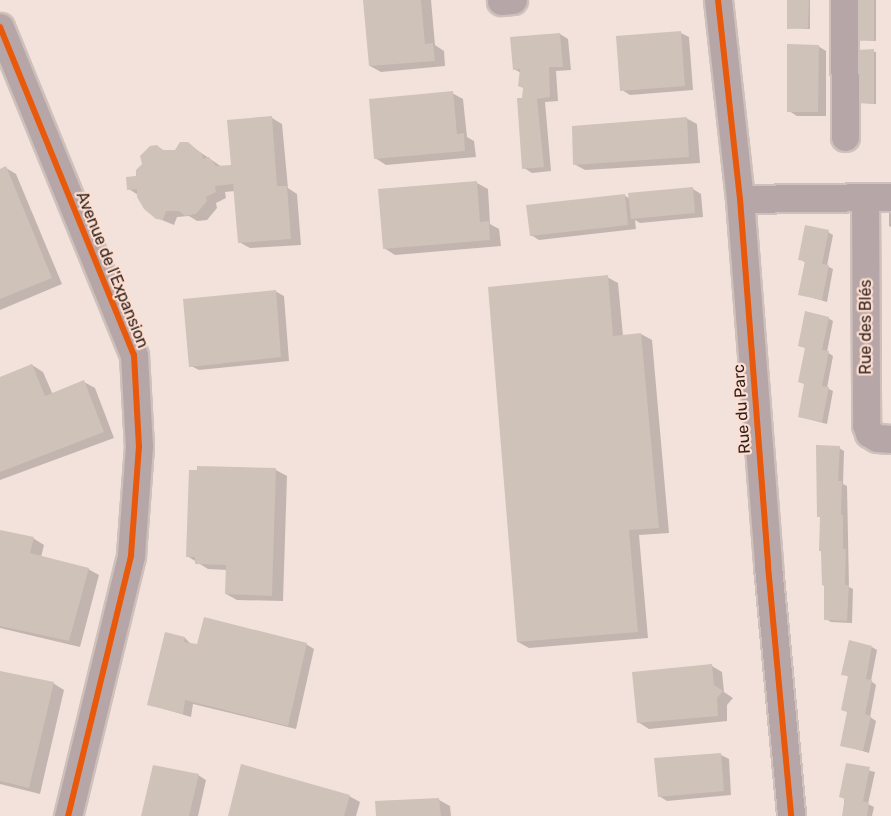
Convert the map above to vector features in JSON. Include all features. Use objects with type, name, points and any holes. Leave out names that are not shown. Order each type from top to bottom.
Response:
[{"type":"street","name":"Rue du Parc","points":[[718,0],[740,199],[768,566],[791,816]]},
{"type":"street","points":[[844,0],[845,137]]},
{"type":"street","name":"Avenue de l'Expansion","points":[[0,27],[134,355],[139,446],[130,556],[69,816]]},
{"type":"street","name":"Rue des Blés","points":[[740,199],[878,197],[865,415],[869,433],[877,438],[891,439]]},
{"type":"building","points":[[363,0],[421,0],[425,44],[433,43],[435,61],[369,66]]},
{"type":"building","points":[[787,0],[809,0],[808,28],[787,29]]},
{"type":"building","points":[[858,0],[874,0],[874,40],[858,41]]},
{"type":"building","points":[[681,31],[685,86],[620,91],[616,36]]},
{"type":"building","points":[[560,33],[563,67],[549,67],[550,97],[537,99],[544,167],[522,169],[517,98],[522,98],[523,88],[518,86],[520,69],[513,70],[510,37]]},
{"type":"building","points":[[787,44],[819,45],[818,112],[787,112]]},
{"type":"building","points":[[874,49],[874,103],[858,103],[858,50]]},
{"type":"building","points":[[453,91],[457,134],[464,133],[465,151],[374,159],[369,99]]},
{"type":"building","points":[[272,116],[277,186],[287,186],[291,239],[238,243],[233,184],[215,186],[216,192],[206,197],[207,201],[196,214],[185,216],[179,211],[166,211],[163,220],[156,219],[144,209],[137,197],[137,189],[127,190],[126,177],[136,176],[136,170],[142,164],[140,156],[150,146],[157,145],[162,150],[175,150],[180,142],[188,142],[202,154],[203,159],[209,157],[216,166],[231,165],[227,120]]},
{"type":"building","points":[[687,117],[689,157],[573,165],[572,126]]},
{"type":"building","points":[[6,166],[52,278],[0,299],[0,169]]},
{"type":"building","points":[[477,181],[480,222],[489,221],[490,240],[383,249],[378,189]]},
{"type":"building","points":[[693,187],[695,213],[631,219],[628,193]]},
{"type":"building","points":[[625,194],[628,225],[530,236],[526,205]]},
{"type":"building","points":[[805,225],[829,230],[822,264],[829,265],[822,300],[798,295],[805,261],[798,260]]},
{"type":"building","points":[[608,275],[613,336],[641,333],[659,528],[629,530],[638,632],[517,642],[488,287]]},
{"type":"building","points":[[276,290],[281,357],[189,367],[183,299]]},
{"type":"building","points":[[805,311],[829,317],[822,350],[829,351],[822,386],[829,387],[822,422],[798,417],[804,384],[798,382],[805,348],[798,346]]},
{"type":"building","points":[[32,364],[45,396],[84,380],[104,432],[0,472],[0,377]]},
{"type":"building","points":[[816,445],[840,446],[838,481],[842,481],[843,549],[846,549],[845,585],[849,585],[847,621],[824,620],[824,586],[822,585],[821,551],[819,551],[820,517],[817,517]]},
{"type":"building","points":[[197,466],[276,468],[272,596],[225,594],[226,565],[195,564],[195,557],[186,557],[189,470],[197,470]]},
{"type":"building","points":[[0,530],[34,537],[30,553],[89,568],[69,641],[0,626]]},
{"type":"building","points":[[204,617],[307,643],[288,726],[185,700],[183,714],[147,705],[165,632],[185,637],[184,642],[197,644]]},
{"type":"building","points":[[849,640],[872,646],[866,679],[872,680],[865,714],[871,716],[863,751],[840,746],[847,712],[841,710],[848,676],[841,675]]},
{"type":"building","points":[[712,664],[714,685],[723,691],[717,698],[718,716],[637,723],[632,672]]},
{"type":"building","points":[[0,671],[54,682],[29,788],[0,781]]},
{"type":"building","points":[[721,753],[724,791],[658,797],[654,758]]},
{"type":"building","points":[[846,763],[870,767],[863,801],[869,803],[867,816],[842,816],[845,799],[839,797]]},
{"type":"building","points":[[241,764],[350,795],[344,816],[228,816]]},
{"type":"building","points":[[153,765],[199,774],[189,816],[141,816]]},
{"type":"building","points":[[439,798],[441,816],[376,816],[375,801]]},
{"type":"cycle path","points":[[718,0],[740,199],[768,566],[791,816]]},
{"type":"cycle path","points":[[0,27],[134,355],[139,446],[131,556],[68,816]]}]
